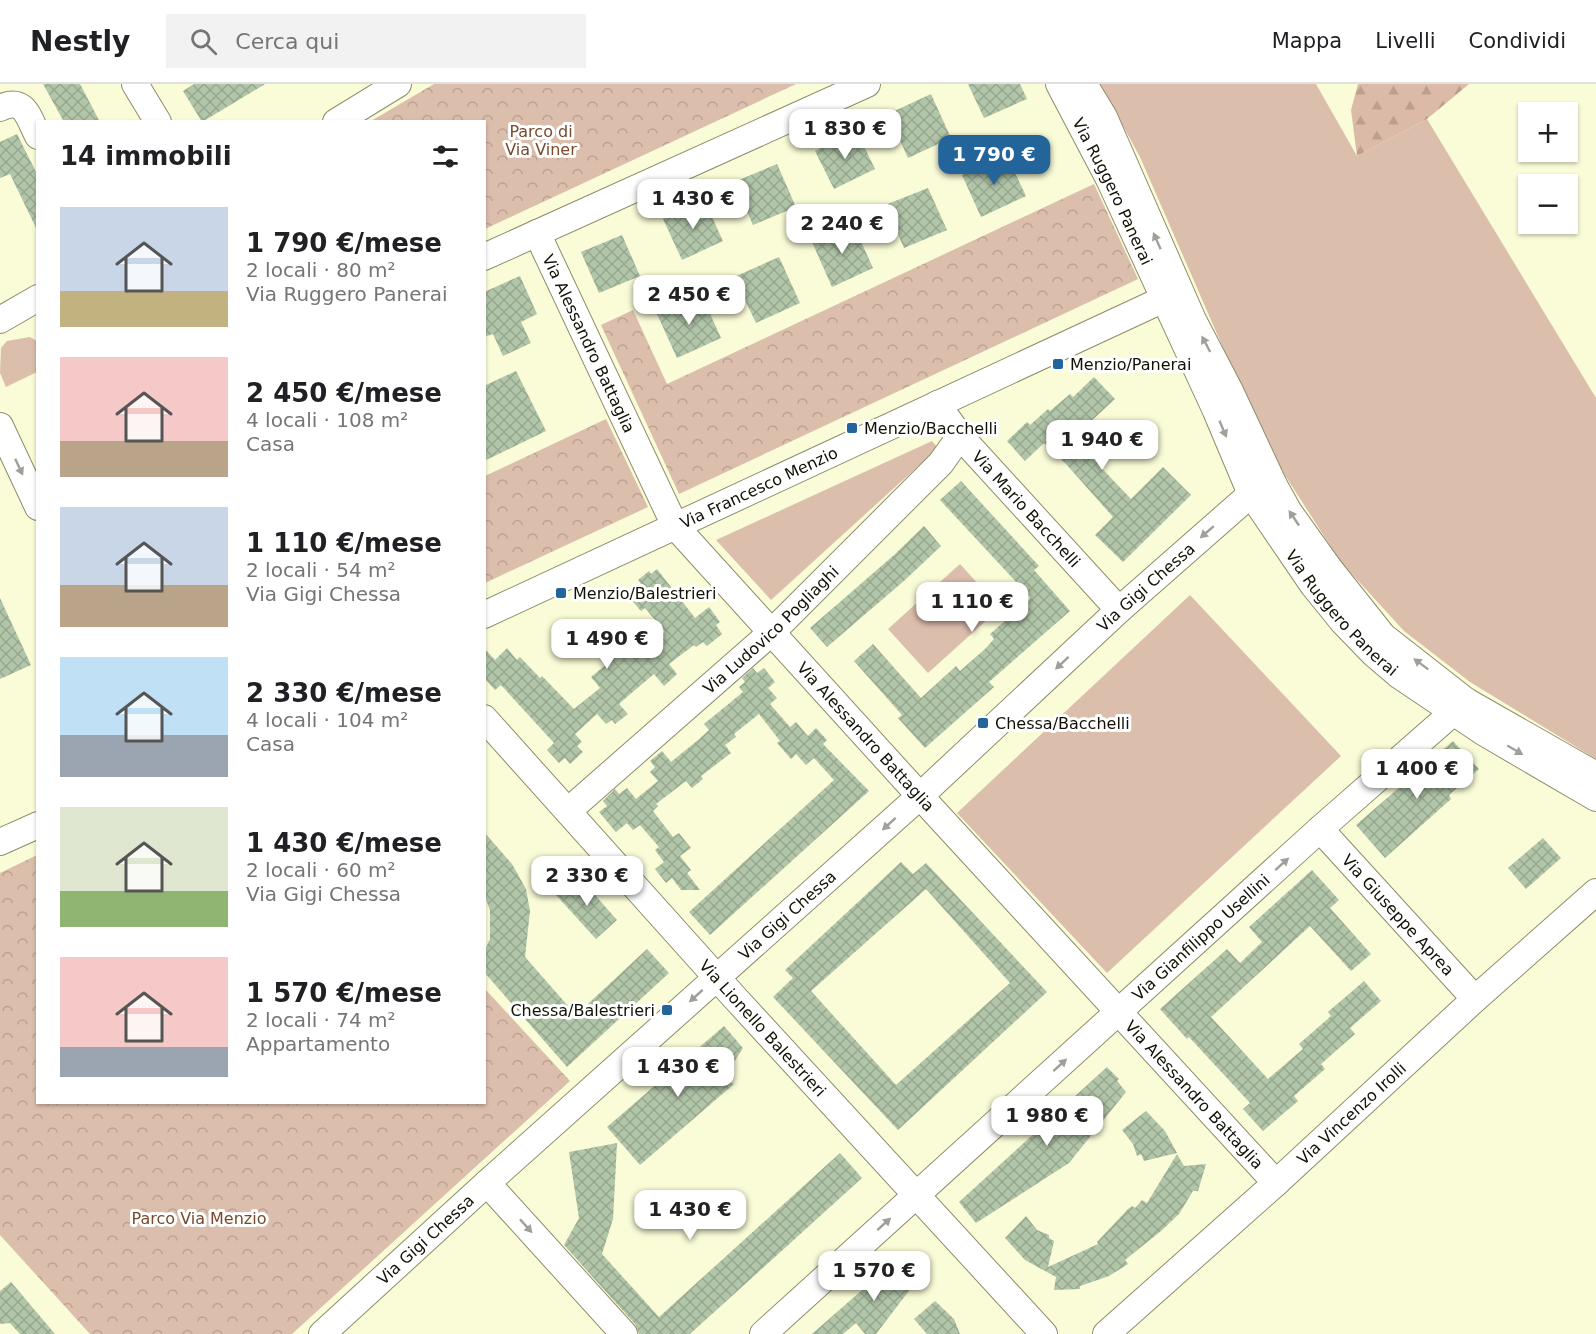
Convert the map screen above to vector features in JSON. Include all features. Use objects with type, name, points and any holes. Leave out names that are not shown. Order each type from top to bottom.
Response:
[{"type":"street","points":[[135,84],[157,120]]},
{"type":"street","points":[[339,120],[398,84]]},
{"type":"street","points":[[486,256],[867,84]]},
{"type":"street","name":"Via Ruggero Panerai","points":[[1059,84],[1173,297],[1230,391],[1263,489],[1289,512],[1329,568],[1383,636],[1460,707],[1596,798]]},
{"type":"street","name":"Via Ruggero Panerai","points":[[1084,84],[1104,117],[1173,297]]},
{"type":"street","points":[[0,108],[10,103],[19,104],[36,132]]},
{"type":"street","name":"Via Alessandro Battaglia","points":[[537,233],[675,525],[920,796],[1276,1183]]},
{"type":"street","name":"Via Francesco Menzio","points":[[486,614],[1173,297]]},
{"type":"street","points":[[0,320],[36,299]]},
{"type":"street","name":"Via Mario Bacchelli","points":[[938,404],[960,436],[1119,610]]},
{"type":"street","points":[[0,426],[36,503]]},
{"type":"street","name":"Via Ludovico Pogliaghi","points":[[568,811],[772,632],[941,463],[960,436]]},
{"type":"street","name":"Via Gigi Chessa","points":[[322,1334],[920,796],[1119,610],[1263,489]]},
{"type":"street","name":"Via Ruggero Panerai","points":[[1460,707],[1596,775]]},
{"type":"street","name":"Via Gianfilippo Usellini","points":[[763,1334],[1320,829],[1460,707]]},
{"type":"street","name":"Via Lionello Balestrieri","points":[[486,720],[1044,1334]]},
{"type":"street","points":[[0,842],[36,826]]},
{"type":"street","name":"Via Giuseppe Aprea","points":[[1320,829],[1475,999]]},
{"type":"street","name":"Via Vincenzo Irolli","points":[[1106,1334],[1596,892]]},
{"type":"street","points":[[488,1183],[624,1334]]},
{"type":"green space","name":"Parco di Via Viner","points":[[434,84],[796,84],[486,229],[486,120],[373,120]]},
{"type":"green space","points":[[1100,84],[1316,84],[1357,156],[1427,119],[1596,398],[1596,759],[1470,682],[1404,631],[1340,561],[1265,444],[1140,157]]},
{"type":"green space","points":[[1358,84],[1469,84],[1427,119],[1357,156],[1351,110]]},
{"type":"green space","points":[[1094,184],[1138,279],[679,494],[601,325],[633,310],[667,384]]},
{"type":"green space","points":[[30,337],[36,340],[36,372],[6,387],[0,373],[1,348],[7,341]]},
{"type":"green space","points":[[606,419],[648,507],[486,583],[486,476]]},
{"type":"green space","points":[[932,441],[938,448],[771,600],[716,540]]},
{"type":"green space","points":[[960,564],[1000,608],[928,673],[888,629]]},
{"type":"green space","points":[[1190,595],[1341,756],[1107,973],[957,813]]},
{"type":"green space","name":"Parco Via Menzio","points":[[36,855],[36,1104],[486,1104],[486,990],[570,1081],[292,1334],[90,1334],[0,1235],[0,873]]},
{"type":"building","points":[[43,84],[80,84],[99,120],[63,120]]},
{"type":"building","points":[[194,84],[265,84],[205,120],[201,120],[183,91]]},
{"type":"building","points":[[968,84],[1020,84],[1027,99],[984,118]]},
{"type":"building","points":[[931,94],[951,138],[908,158],[888,114]]},
{"type":"building","points":[[856,130],[875,169],[834,189],[815,151]]},
{"type":"building","points":[[17,134],[36,172],[36,228],[10,174],[0,178],[0,142]]},
{"type":"building","points":[[1006,154],[1026,196],[981,217],[962,175]]},
{"type":"building","points":[[777,164],[796,207],[753,225],[734,182]]},
{"type":"building","points":[[928,188],[947,230],[904,248],[885,205]]},
{"type":"building","points":[[704,200],[723,241],[682,260],[663,219]]},
{"type":"building","points":[[853,224],[873,268],[832,287],[812,242]]},
{"type":"building","points":[[622,235],[640,276],[599,293],[581,252]]},
{"type":"building","points":[[779,257],[800,303],[756,323],[734,277]]},
{"type":"building","points":[[520,276],[537,314],[521,322],[531,343],[503,356],[493,334],[486,336],[486,291]]},
{"type":"building","points":[[701,294],[721,338],[677,358],[657,314]]},
{"type":"building","points":[[516,371],[546,431],[486,460],[486,385]]},
{"type":"building","points":[[1094,377],[1115,399],[1073,438],[1131,499],[1163,467],[1191,495],[1123,562],[1095,535],[1113,517],[1066,464],[1044,443],[1025,461],[1007,441],[1027,422],[1030,425],[1070,394],[1073,397]]},
{"type":"building","points":[[961,481],[1039,566],[1034,570],[1070,611],[989,682],[994,687],[925,748],[898,718],[902,715],[854,661],[873,644],[921,698],[956,666],[960,671],[985,649],[994,639],[990,634],[1031,598],[940,500]]},
{"type":"building","points":[[924,526],[941,546],[827,647],[810,628]]},
{"type":"building","points":[[657,569],[695,618],[709,607],[720,622],[716,625],[722,634],[707,646],[703,642],[696,647],[694,645],[669,664],[677,674],[664,686],[654,674],[619,704],[628,714],[615,724],[612,720],[606,724],[597,714],[575,734],[582,742],[577,746],[583,752],[570,764],[565,758],[559,763],[547,750],[554,743],[501,685],[495,690],[486,680],[486,650],[495,660],[507,648],[517,660],[520,657],[540,678],[542,676],[574,709],[600,688],[591,677],[633,642],[640,651],[665,632],[645,608],[641,611],[628,596],[642,585],[638,580],[649,571],[651,574]]},
{"type":"building","points":[[0,598],[31,665],[0,679]]},
{"type":"building","points":[[753,668],[757,673],[764,668],[775,682],[768,688],[777,698],[770,704],[790,727],[796,722],[808,736],[816,728],[827,740],[823,744],[869,791],[710,935],[689,912],[834,780],[814,758],[806,765],[796,754],[791,759],[777,743],[780,741],[759,714],[734,734],[736,737],[725,745],[731,753],[701,776],[703,779],[692,788],[686,781],[656,804],[658,806],[653,811],[673,837],[679,833],[691,848],[680,856],[691,870],[687,873],[700,890],[681,890],[672,878],[666,883],[655,869],[664,862],[655,850],[659,847],[640,825],[633,830],[627,823],[616,832],[599,812],[607,806],[603,801],[615,789],[619,794],[627,788],[636,799],[658,781],[650,772],[655,767],[650,761],[662,751],[671,762],[698,740],[709,730],[704,724],[743,692],[739,687],[745,682],[742,678]]},
{"type":"building","points":[[1453,741],[1479,769],[1449,795],[1451,799],[1385,858],[1356,825]]},
{"type":"building","points":[[486,834],[512,864],[526,889],[530,911],[525,957],[576,1015],[647,949],[669,973],[567,1067],[486,974],[486,947],[490,939],[490,910],[486,900]]},
{"type":"building","points":[[1543,838],[1561,858],[1526,889],[1508,868]]},
{"type":"building","points":[[901,862],[913,874],[926,863],[1047,992],[898,1130],[773,997],[793,978],[785,970]],"holes":[[[926,889],[1010,983],[896,1085],[811,991]]]},
{"type":"building","points":[[1312,870],[1339,900],[1330,908],[1371,954],[1351,971],[1310,926],[1211,1017],[1268,1079],[1303,1049],[1299,1044],[1331,1016],[1328,1012],[1364,981],[1381,1001],[1350,1028],[1355,1034],[1321,1064],[1325,1069],[1294,1096],[1298,1101],[1263,1131],[1243,1109],[1250,1103],[1160,1009],[1227,949],[1240,963],[1262,942],[1249,927]]},
{"type":"building","points":[[578,876],[617,920],[596,939],[556,895]]},
{"type":"building","points":[[724,1026],[743,1048],[724,1078],[734,1084],[640,1165],[607,1127]]},
{"type":"building","points":[[1107,1067],[1119,1079],[1117,1081],[1126,1092],[1069,1163],[976,1223],[959,1202]]},
{"type":"building","points":[[1146,1111],[1165,1131],[1177,1153],[1144,1161],[1141,1154],[1137,1156],[1133,1144],[1122,1130]]},
{"type":"building","points":[[617,1143],[613,1219],[602,1254],[659,1317],[840,1153],[862,1178],[690,1334],[639,1334],[635,1324],[564,1245],[579,1218],[569,1152]]},
{"type":"building","points":[[1177,1154],[1184,1166],[1206,1164],[1198,1191],[1193,1191],[1179,1214],[1125,1260],[1128,1264],[1109,1276],[1080,1286],[1080,1289],[1054,1290],[1056,1277],[1025,1260],[1005,1238],[1026,1216],[1037,1230],[1049,1235],[1049,1238],[1054,1241],[1048,1267],[1098,1244],[1097,1242],[1128,1209],[1132,1206],[1135,1208],[1142,1200],[1147,1203]]},
{"type":"building","points":[[902,1255],[912,1267],[909,1270],[918,1279],[876,1334],[865,1334],[856,1323],[843,1334],[812,1334]]},
{"type":"building","points":[[11,1282],[55,1334],[20,1334],[10,1323],[0,1324],[0,1291]]},
{"type":"building","points":[[935,1301],[954,1319],[960,1334],[927,1334],[914,1319]]},
{"type":"place","name":"Menzio/Panerai","points":[[1058,364]]},
{"type":"place","name":"Menzio/Bacchelli","points":[[852,428]]},
{"type":"place","name":"Menzio/Balestrieri","points":[[561,593]]},
{"type":"place","name":"Chessa/Bacchelli","points":[[983,723]]},
{"type":"place","name":"Chessa/Balestrieri","points":[[667,1010]]}]
